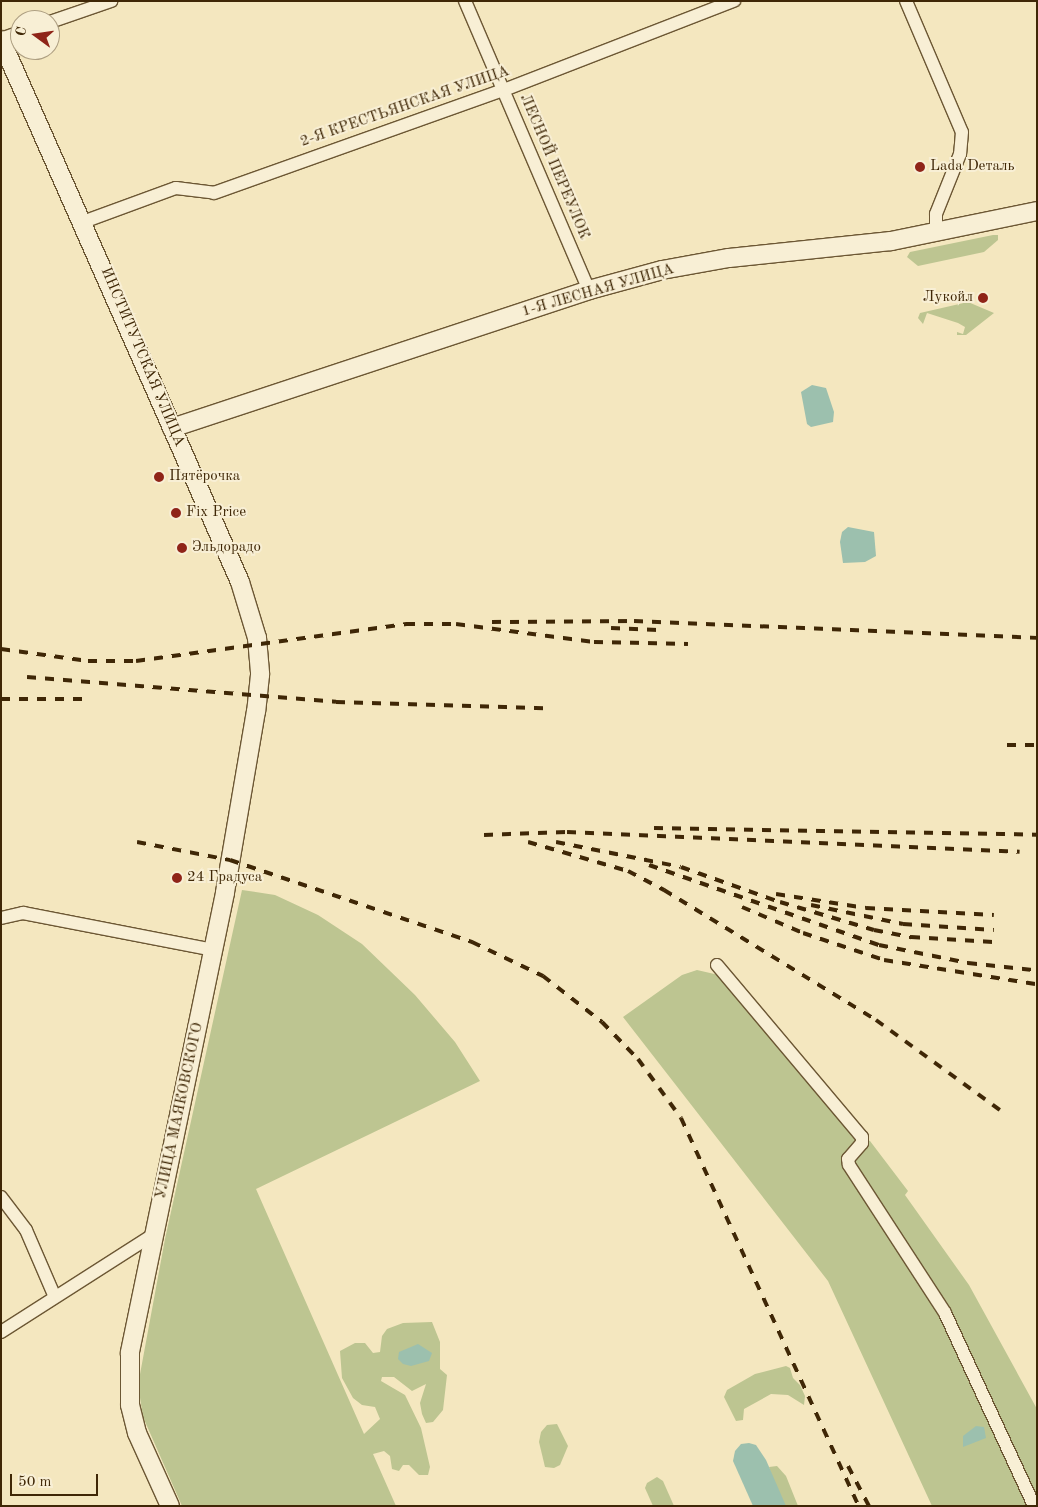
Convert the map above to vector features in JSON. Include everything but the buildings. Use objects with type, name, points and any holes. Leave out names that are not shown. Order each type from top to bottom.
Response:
[{"type":"main road","name":"ИНСТИТУТСКАЯ УЛИЦА","points":[[1,39],[83,222],[243,591],[257,638],[260,675],[256,710]]},
{"type":"main road","name":"1-Я ЛЕСНАЯ УЛИЦА","points":[[172,428],[589,290],[662,270],[729,258],[831,250],[1037,211]]},
{"type":"main road","name":"УЛИЦА МАЯКОВСКОГО","points":[[170,1506],[137,1433],[127,1376],[154,1234],[214,950],[256,710]]},
{"type":"street","points":[[60,19],[111,1]]},
{"type":"street","name":"ЛЕСНОЙ ПЕРЕУЛОК","points":[[465,1],[589,290]]},
{"type":"street","name":"2-Я КРЕСТЬЯНСКАЯ УЛИЦА","points":[[83,222],[176,188],[214,193],[504,90],[734,1]]},
{"type":"street","points":[[906,1],[962,132],[960,154],[936,214],[936,231]]},
{"type":"street","points":[[1,918],[23,913],[214,950]]},
{"type":"street","points":[[717,965],[862,1137],[862,1143],[848,1159],[849,1166],[945,1313],[1034,1506]]},
{"type":"street","points":[[1,1197],[26,1230],[54,1295]]},
{"type":"street","points":[[1,1332],[54,1295],[154,1234]]},
{"type":"green space","points":[[998,235],[998,240],[984,252],[918,266],[907,257],[910,252]]},
{"type":"green space","points":[[968,302],[994,313],[966,335],[957,335],[957,332],[963,334],[965,327],[958,323],[927,313],[923,324],[918,318],[920,313]]},
{"type":"green space","points":[[242,890],[275,895],[318,915],[362,944],[415,995],[455,1042],[480,1081],[256,1189],[364,1434],[380,1419],[375,1407],[362,1405],[353,1398],[342,1378],[340,1351],[355,1343],[365,1343],[373,1353],[380,1352],[382,1336],[387,1329],[403,1323],[432,1322],[440,1342],[440,1369],[447,1375],[443,1410],[433,1422],[426,1423],[422,1414],[420,1403],[426,1384],[412,1391],[394,1377],[382,1377],[381,1381],[405,1395],[421,1428],[430,1467],[428,1475],[419,1475],[409,1465],[403,1465],[399,1471],[392,1469],[390,1456],[384,1451],[373,1454],[396,1506],[182,1506],[143,1417],[138,1385],[165,1239]]},
{"type":"green space","points":[[697,970],[723,976],[852,1135],[870,1141],[908,1191],[905,1195],[969,1285],[1037,1409],[1037,1506],[932,1506],[828,1281],[623,1017],[682,975]]},
{"type":"green space","points":[[786,1366],[790,1368],[793,1378],[800,1385],[805,1396],[804,1405],[788,1395],[771,1394],[744,1409],[743,1420],[736,1421],[724,1397],[727,1390],[755,1374]]},
{"type":"green space","points":[[557,1424],[568,1446],[560,1465],[554,1468],[545,1467],[539,1442],[541,1432],[547,1425]]},
{"type":"green space","points":[[777,1466],[786,1476],[798,1506],[781,1506],[769,1467]]},
{"type":"green space","points":[[657,1477],[663,1481],[674,1506],[653,1506],[645,1488],[647,1483]]},
{"type":"shaded area","points":[[812,385],[826,388],[834,412],[833,422],[811,427],[807,424],[801,392]]},
{"type":"shaded area","points":[[848,527],[874,532],[876,556],[865,562],[843,563],[840,542],[842,532]]},
{"type":"shaded area","points":[[418,1344],[432,1353],[429,1361],[411,1366],[403,1364],[398,1359],[399,1352]]},
{"type":"shaded area","points":[[976,1426],[984,1427],[986,1438],[963,1447],[963,1436]]},
{"type":"shaded area","points":[[749,1443],[756,1445],[766,1460],[786,1506],[753,1506],[733,1461],[735,1451],[741,1444]]},
{"type":"railway","points":[[492,622],[634,621],[1037,638]]},
{"type":"railway","points":[[1,649],[88,661],[136,661],[406,624],[456,624],[594,642],[688,644]]},
{"type":"railway","points":[[611,628],[658,630]]},
{"type":"railway","points":[[27,677],[336,702],[544,708]]},
{"type":"railway","points":[[1,699],[87,699]]},
{"type":"railway","points":[[1007,745],[1037,745]]},
{"type":"railway","points":[[654,828],[1037,835]]},
{"type":"railway","points":[[484,835],[567,832],[1020,852]]},
{"type":"railway","points":[[137,842],[230,860],[472,942],[543,976],[602,1022],[638,1059],[681,1118],[859,1506]]},
{"type":"railway","points":[[528,842],[628,871],[664,890],[876,1020],[1004,1113]]},
{"type":"railway","points":[[556,842],[681,867],[780,902],[874,930],[911,937],[993,942]]},
{"type":"railway","points":[[649,865],[879,945],[968,963],[1033,970]]},
{"type":"railway","points":[[776,894],[866,908],[994,915]]},
{"type":"railway","points":[[811,905],[903,924],[994,930]]},
{"type":"railway","points":[[742,907],[803,933],[884,960],[1035,984]]},
{"type":"railway","points":[[848,1466],[869,1506]]},
{"type":"place","name":"Lada Dеталь","points":[[920,167]]},
{"type":"place","name":"Лукойл","points":[[983,298]]},
{"type":"place","name":"Пятёрочка","points":[[159,477]]},
{"type":"place","name":"Fix Price","points":[[176,513]]},
{"type":"place","name":"Эльдорадо","points":[[182,548]]},
{"type":"place","name":"24 Градуса","points":[[177,878]]}]
